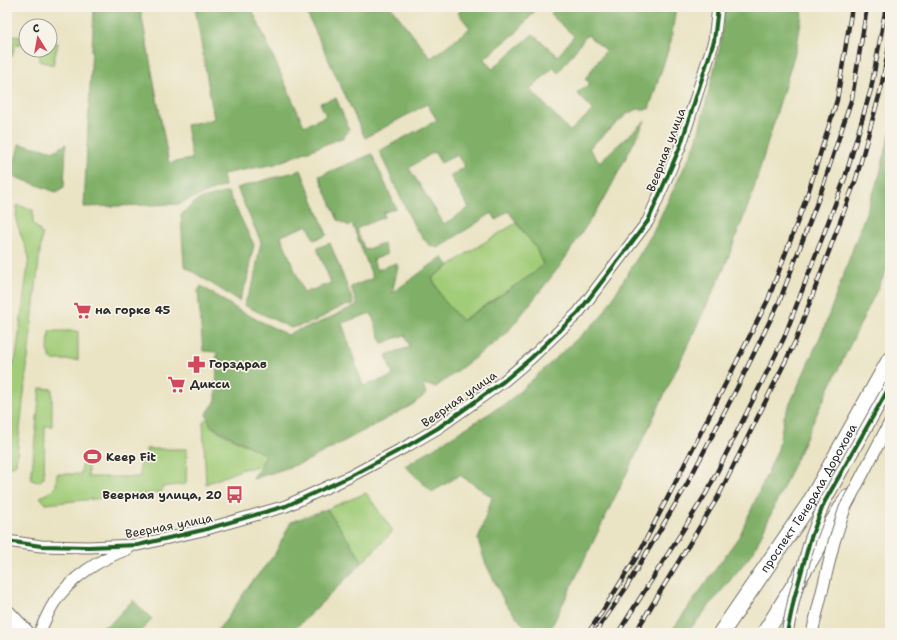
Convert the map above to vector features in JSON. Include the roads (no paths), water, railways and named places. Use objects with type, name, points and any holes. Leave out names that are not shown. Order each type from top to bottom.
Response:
[{"type":"main road","name":"проспект Генерала Дорохова","points":[[721,633],[810,503],[890,360]]},
{"type":"main road","points":[[765,633],[890,429]]},
{"type":"main road","points":[[7,613],[26,633]]},
{"type":"street","name":"Веерная улица","points":[[7,541],[41,546],[88,547],[138,545],[203,530],[286,506],[349,477],[438,428],[471,405],[531,358],[558,334],[596,291],[648,221],[680,147],[714,41],[718,7]]},
{"type":"street","points":[[787,633],[794,599],[810,540],[824,503],[890,386]]},
{"type":"street","points":[[812,633],[834,542],[845,508],[890,422]]},
{"type":"street","points":[[39,633],[54,603],[66,587],[88,569],[114,554],[138,545]]},
{"type":"railway","points":[[588,633],[639,553],[768,300],[806,199],[837,100],[852,7]]},
{"type":"railway","points":[[595,633],[624,591],[686,486],[737,388],[780,300],[821,192],[852,98],[867,7]]},
{"type":"railway","points":[[618,633],[707,492],[784,338],[845,178],[871,89],[886,7]]},
{"type":"railway","points":[[635,633],[718,497],[795,342],[856,179],[881,89],[890,41]]},
{"type":"place","name":"на горке 45","points":[[82,310]]},
{"type":"place","name":"Горздрав","points":[[196,364]]},
{"type":"place","name":"Дикси","points":[[177,384]]},
{"type":"place","name":"Keep Fit","points":[[93,457]]},
{"type":"place","name":"Веерная улица, 20","points":[[235,495]]}]
